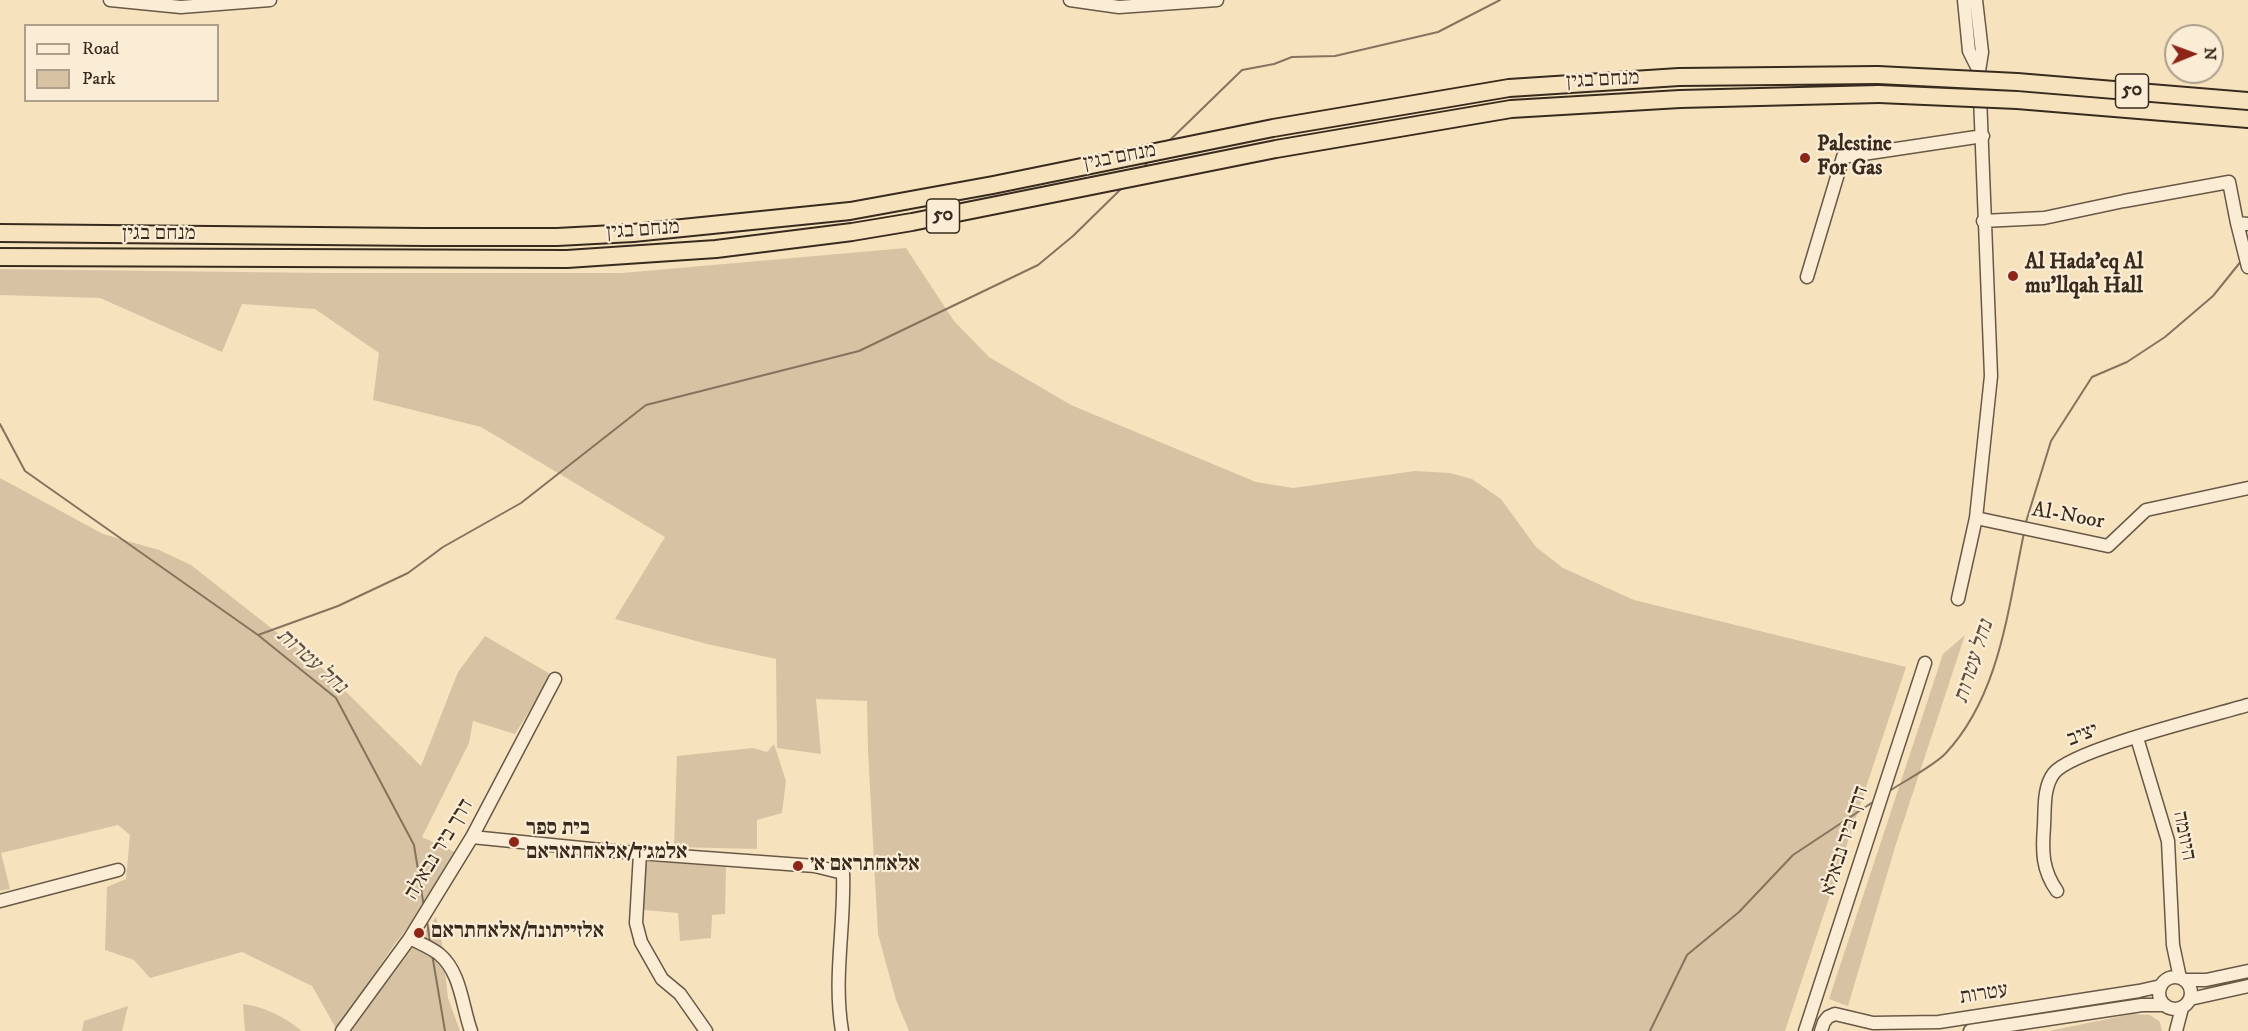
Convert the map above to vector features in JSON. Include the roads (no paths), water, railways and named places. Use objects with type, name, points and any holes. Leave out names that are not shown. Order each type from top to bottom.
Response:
[{"type":"highway","name":"מנחם בגין","points":[[0,233],[424,237],[556,237],[633,234],[850,211],[993,185],[1284,126],[1509,88],[1679,77],[1878,75],[2017,82],[2248,101]]},
{"type":"highway","name":"מנחם בגין","points":[[0,257],[567,259],[716,249],[912,222],[1276,149],[1511,109],[1680,99],[1879,94],[2018,100],[2248,119]]},
{"type":"street","points":[[110,0],[181,6],[270,0]]},
{"type":"street","points":[[1070,0],[1119,7],[1217,0]]},
{"type":"street","points":[[1964,0],[1969,51],[1979,70]]},
{"type":"street","points":[[1958,599],[1976,518],[1991,376],[1983,220],[1983,136],[1979,70],[1982,52],[1976,0]]},
{"type":"street","points":[[1807,277],[1843,157],[1983,136]]},
{"type":"street","points":[[1983,220],[2044,218],[2229,182],[2242,224],[2248,267]]},
{"type":"street","name":"Al-Noor","points":[[1976,518],[2108,546],[2146,510],[2248,488]]},
{"type":"street","name":"דרך ביר נבאלא","points":[[1805,1031],[1925,663]]},
{"type":"street","name":"דרך ביר נבאלה","points":[[342,1031],[410,938],[472,837],[555,679]]},
{"type":"street","name":"יציב","points":[[2057,891],[2049,879],[2044,864],[2043,833],[2046,788],[2059,768],[2074,759],[2137,738],[2248,705]]},
{"type":"street","name":"היוזמה","points":[[2137,738],[2168,841],[2173,981]]},
{"type":"street","points":[[472,837],[815,866],[843,873],[844,897],[837,991],[842,1031]]},
{"type":"street","points":[[640,853],[636,923],[641,942],[662,979],[680,994],[706,1031]]},
{"type":"street","points":[[0,901],[118,870]]},
{"type":"street","points":[[410,938],[437,952],[454,972],[471,1031]]},
{"type":"street","name":"עטרות","points":[[1823,1031],[1824,1022],[1835,1014],[1873,1023],[1939,1022],[2139,991],[2173,981],[2206,980],[2248,971]]},
{"type":"street","points":[[2176,1030],[2177,1005],[2190,989],[2173,981],[2160,996],[2177,1005]]},
{"type":"street","name":"עטרות","points":[[1970,1031],[2142,1005],[2177,1005],[2248,986]]},
{"type":"waterway","points":[[1169,141],[1242,70],[1274,64],[1292,57],[1335,56],[1438,32],[1500,0]]},
{"type":"waterway","points":[[1142,169],[1150,160]]},
{"type":"waterway","points":[[258,635],[338,606],[408,573],[443,547],[521,503],[646,405],[859,351],[1038,265],[1073,236],[1123,187]]},
{"type":"waterway","name":"נחל עטרות","points":[[2025,525],[2051,441],[2092,377],[2127,362],[2165,337],[2213,296],[2242,260]]},
{"type":"waterway","name":"נחל עטרות","points":[[0,424],[25,471],[258,635],[336,698],[414,845],[424,907]]},
{"type":"waterway","name":"נחל עטרות","points":[[1888,792],[1945,754],[1964,731],[1978,706],[1999,650],[2024,533]]},
{"type":"waterway","name":"נחל עטרות","points":[[1650,1031],[1687,955],[1739,912],[1793,855],[1876,800]]},
{"type":"waterway","name":"נחל עטרות","points":[[427,921],[430,942]]},
{"type":"waterway","name":"נחל עטרות","points":[[432,954],[445,1031]]},
{"type":"place","name":"Palestine For Gas","points":[[1805,158]]},
{"type":"place","name":"Al Hada'eq Al mu'llqah Hall","points":[[2013,276]]},
{"type":"place","name":"בית ספר אלמג׳ד/אלאחתאראם","points":[[514,842]]},
{"type":"place","name":"אלאחתראם א׳","points":[[798,866]]},
{"type":"place","name":"אלזייתונה/אלאחתראם","points":[[419,933]]}]
